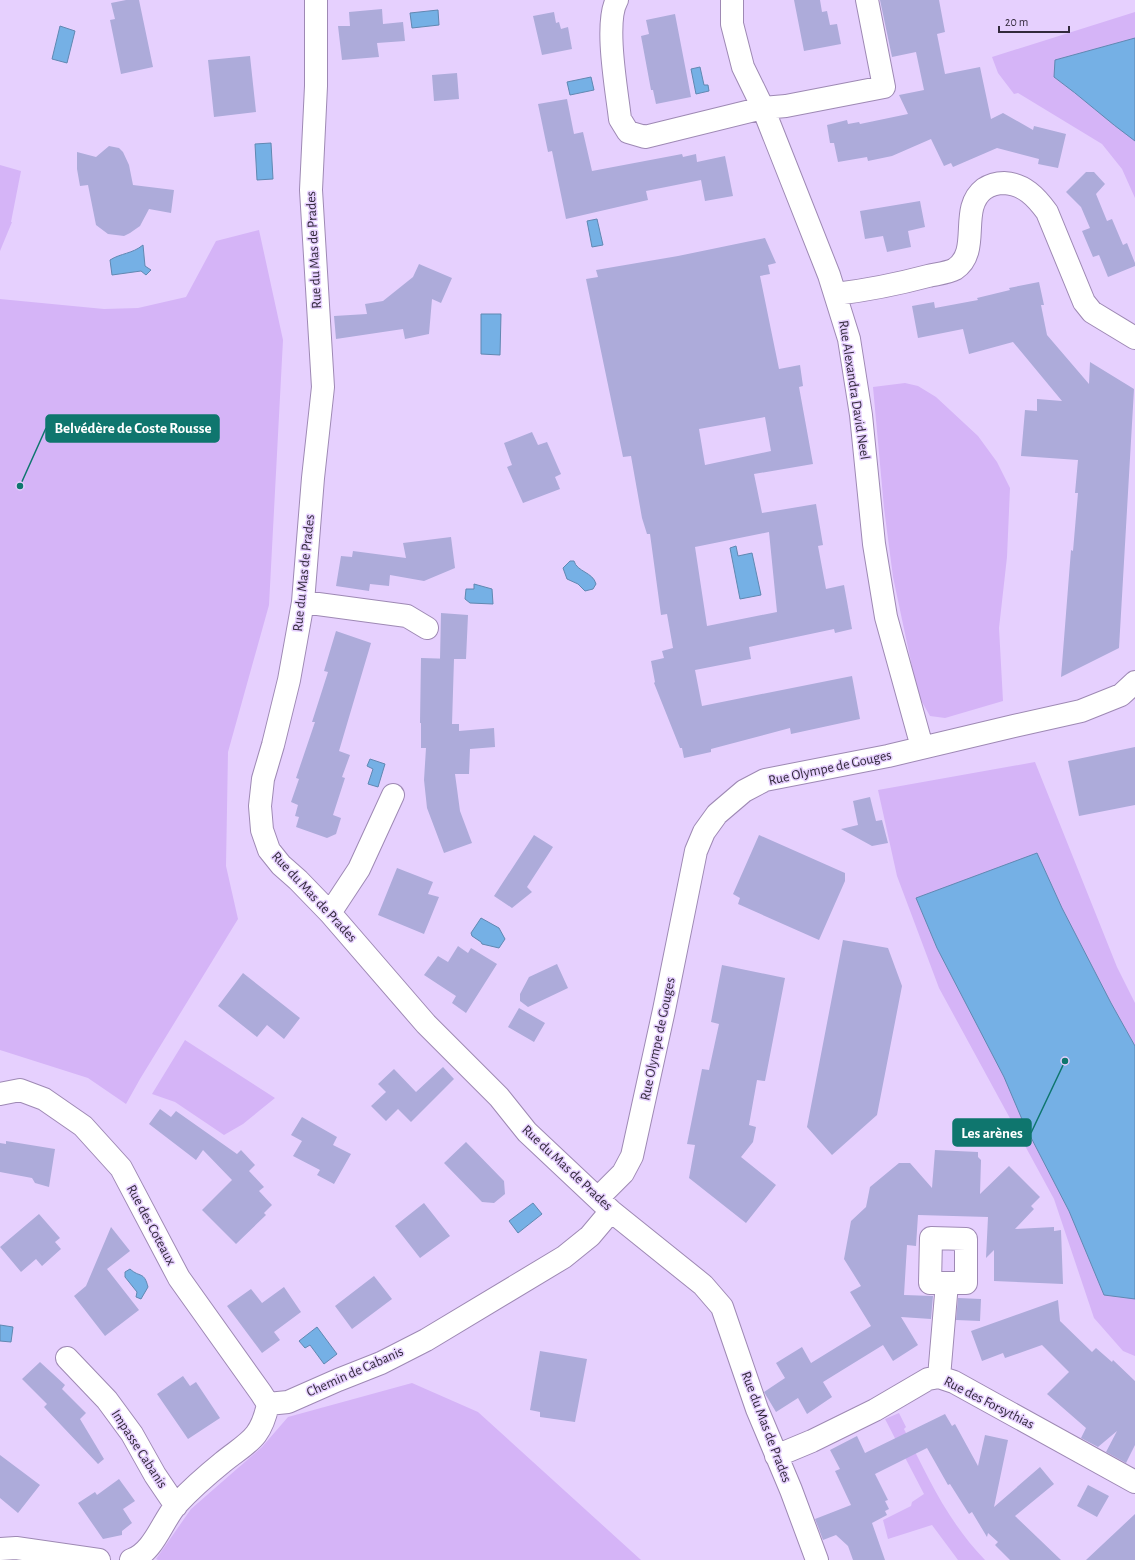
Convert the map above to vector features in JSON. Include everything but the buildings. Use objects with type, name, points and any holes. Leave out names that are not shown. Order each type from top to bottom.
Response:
[{"type":"street","name":"Rue du Mas de Prades","points":[[316,0],[316,86],[310,190],[323,387],[313,478],[303,602],[289,680],[263,779],[260,820],[269,850],[280,865],[298,880],[330,913],[426,1024],[499,1098],[527,1132],[604,1204],[703,1285],[722,1307],[757,1410],[791,1490],[817,1560]]},
{"type":"street","points":[[617,0],[614,5],[611,27],[620,120],[628,132],[645,137],[763,108],[786,106],[884,86],[867,0]]},
{"type":"street","name":"Rue Alexandra David Neel","points":[[732,0],[732,24],[743,67],[763,108],[836,294],[849,339],[861,415],[874,544],[886,617],[922,747]]},
{"type":"street","points":[[836,294],[881,288],[953,270],[962,260],[968,247],[969,217],[976,198],[989,186],[1000,183],[1013,183],[1027,190],[1039,200],[1048,212],[1084,302],[1092,312],[1135,338]]},
{"type":"street","points":[[303,602],[407,616],[426,628]]},
{"type":"street","name":"Rue Olympe de Gouges","points":[[604,1204],[632,1156],[664,1010],[696,851],[699,840],[709,823],[717,814],[744,791],[765,780],[888,756],[1081,711],[1120,695],[1135,682]]},
{"type":"street","points":[[330,913],[359,869],[393,796]]},
{"type":"street","name":"Rue des Coteaux","points":[[0,1094],[20,1090],[44,1099],[83,1126],[121,1168],[179,1278],[268,1404]]},
{"type":"street","name":"Chemin de Cabanis","points":[[268,1404],[288,1402],[381,1363],[426,1340],[564,1257],[590,1236],[604,1204]]},
{"type":"street","points":[[939,1378],[947,1283]]},
{"type":"street","name":"Impasse Cabanis","points":[[67,1358],[107,1400],[132,1434],[155,1474],[176,1506]]},
{"type":"street","name":"Rue des Forsythias","points":[[776,1456],[812,1441],[875,1410],[928,1379],[939,1378],[954,1382],[1135,1482]]},
{"type":"street","points":[[131,1560],[144,1552],[176,1506],[218,1467],[250,1444],[262,1424],[268,1404]]},
{"type":"street","points":[[0,1549],[16,1548],[99,1560]]},
{"type":"shaded area","points":[[1135,12],[1135,198],[1122,169],[1102,144],[1018,93],[1014,94],[998,73],[992,57]]},
{"type":"shaded area","points":[[0,165],[21,171],[12,222],[0,251]]},
{"type":"shaded area","points":[[259,230],[283,340],[269,605],[228,752],[226,866],[238,919],[126,1104],[88,1078],[0,1050],[0,299],[104,309],[138,308],[186,297],[216,241]]},
{"type":"shaded area","points":[[905,383],[918,386],[936,397],[978,436],[997,462],[1010,488],[1007,557],[999,628],[1003,701],[945,718],[930,716],[918,695],[893,577],[884,508],[873,387]]},
{"type":"shaded area","points":[[1035,762],[1117,967],[1135,1003],[1135,1356],[1123,1351],[1094,1318],[1054,1199],[939,988],[897,876],[878,790]]},
{"type":"shaded area","points":[[185,1040],[275,1098],[243,1124],[224,1135],[175,1102],[152,1094]]},
{"type":"shaded area","points":[[412,1383],[478,1412],[641,1560],[156,1559],[191,1509],[262,1447],[288,1417]]},
{"type":"shaded area","points":[[899,1413],[906,1427],[904,1429],[939,1498],[960,1530],[985,1560],[958,1560],[932,1525],[888,1539],[883,1520],[911,1506],[912,1502],[924,1494],[885,1419]]},
{"type":"water","points":[[438,10],[439,25],[412,28],[410,13]]},
{"type":"water","points":[[60,26],[75,31],[67,63],[52,59]]},
{"type":"water","points":[[1135,38],[1135,141],[1054,77],[1055,60]]},
{"type":"water","points":[[700,67],[704,85],[708,85],[709,91],[696,94],[691,69]]},
{"type":"water","points":[[591,77],[594,90],[570,95],[567,82]]},
{"type":"water","points":[[271,143],[273,179],[257,180],[255,144]]},
{"type":"water","points":[[597,219],[603,245],[592,247],[587,221]]},
{"type":"water","points":[[143,245],[145,266],[151,270],[146,275],[141,271],[112,275],[110,260],[135,250]]},
{"type":"water","points":[[481,314],[501,314],[500,355],[481,354]]},
{"type":"water","points":[[736,546],[738,556],[752,553],[761,595],[740,599],[730,548]]},
{"type":"water","points":[[570,561],[574,561],[578,568],[592,577],[596,584],[593,589],[585,591],[578,584],[567,579],[563,568]]},
{"type":"water","points":[[474,584],[492,589],[493,604],[470,603],[465,599],[466,589],[474,589]]},
{"type":"water","points":[[370,759],[385,764],[378,787],[368,784],[373,769],[367,766]]},
{"type":"water","points":[[1037,853],[1062,908],[1135,1046],[1135,1299],[1104,1295],[1069,1211],[1024,1124],[1004,1077],[937,948],[916,898]]},
{"type":"water","points":[[481,918],[499,928],[505,939],[499,948],[482,944],[472,936],[471,933]]},
{"type":"water","points":[[533,1203],[542,1214],[518,1233],[509,1221]]},
{"type":"water","points":[[130,1269],[145,1279],[148,1287],[141,1299],[136,1297],[137,1292],[125,1277],[125,1272]]},
{"type":"water","points":[[0,1325],[13,1327],[11,1342],[0,1341]]},
{"type":"water","points":[[317,1327],[337,1354],[324,1364],[310,1345],[305,1348],[299,1341]]},
{"type":"place","name":"Belvédère de Coste Rousse","points":[[20,486]]},
{"type":"place","name":"Les arènes","points":[[1065,1061]]}]
